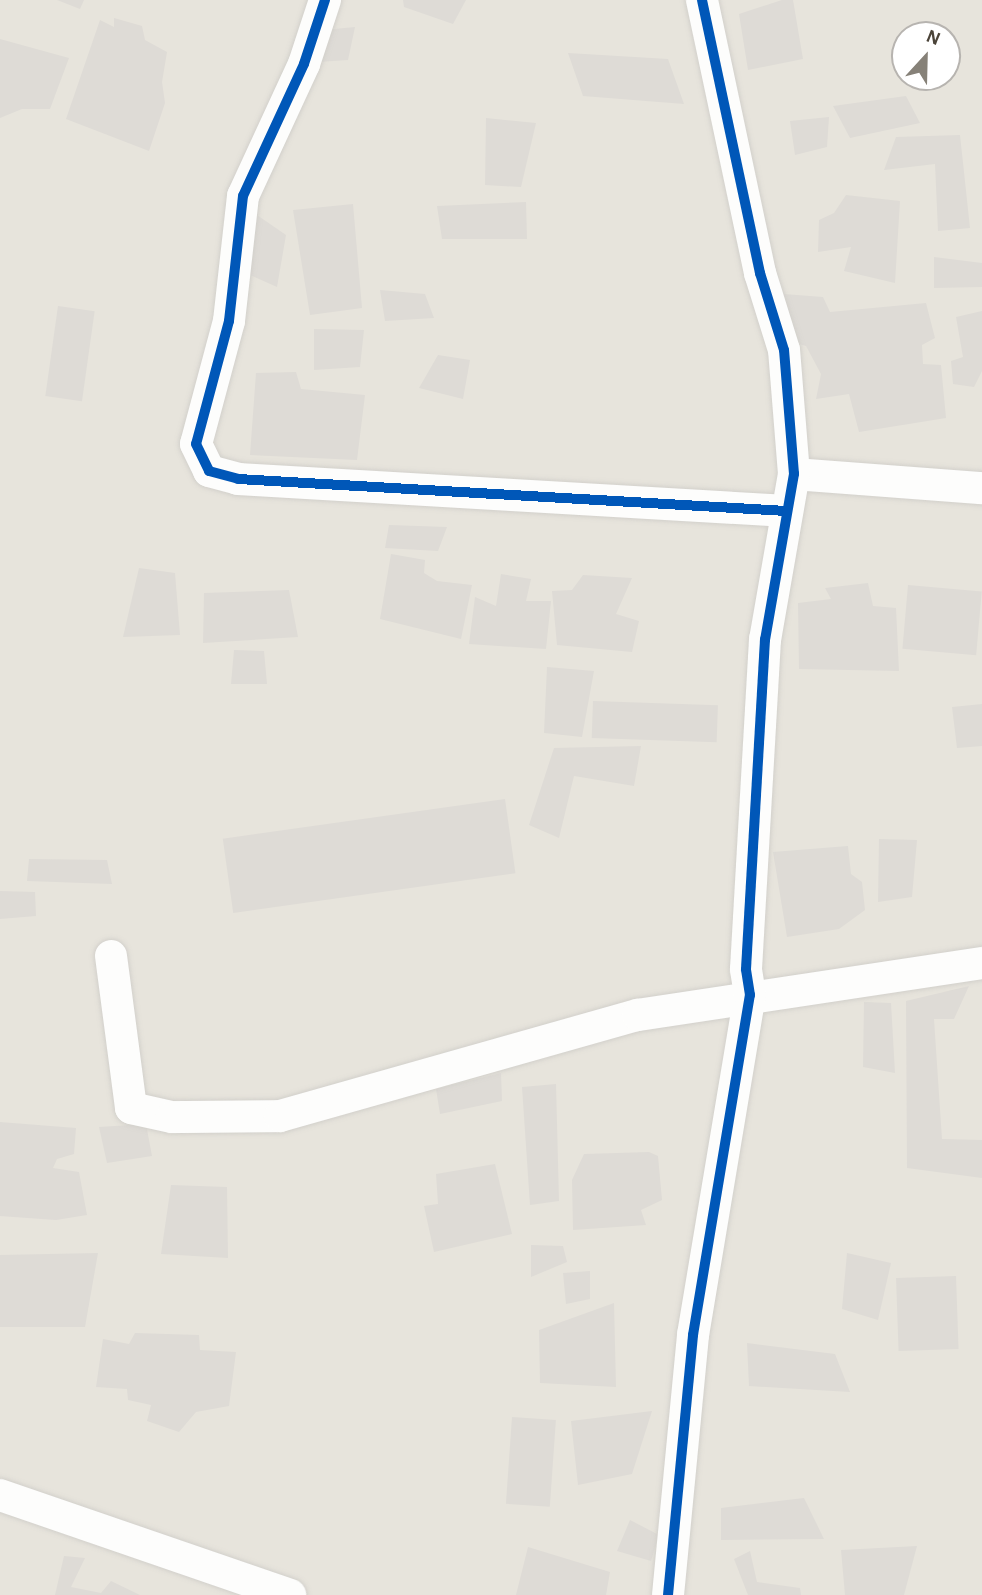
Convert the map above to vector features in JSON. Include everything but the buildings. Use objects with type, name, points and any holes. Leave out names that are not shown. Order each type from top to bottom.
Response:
[{"type":"street","points":[[325,0],[304,64],[243,196],[229,321],[196,444],[209,471],[238,480],[787,511]]},
{"type":"street","points":[[668,1595],[693,1335],[750,995],[746,969],[765,640],[794,474],[783,350],[760,273],[702,0]]},
{"type":"street","points":[[794,474],[982,488]]},
{"type":"street","points":[[111,956],[131,1108],[172,1117],[280,1116],[638,1015],[750,995],[982,963]]},
{"type":"street","points":[[0,1496],[290,1595]]},
{"type":"shaded area","points":[[0,0],[982,0],[982,1595],[0,1595]]},
{"type":"cycle path","points":[[325,0],[304,64],[243,196],[229,321],[196,444],[209,471],[238,479],[787,511]]},
{"type":"cycle path","points":[[668,1595],[693,1335],[750,995],[746,969],[765,640],[794,474],[784,350],[760,273],[702,0]]}]
